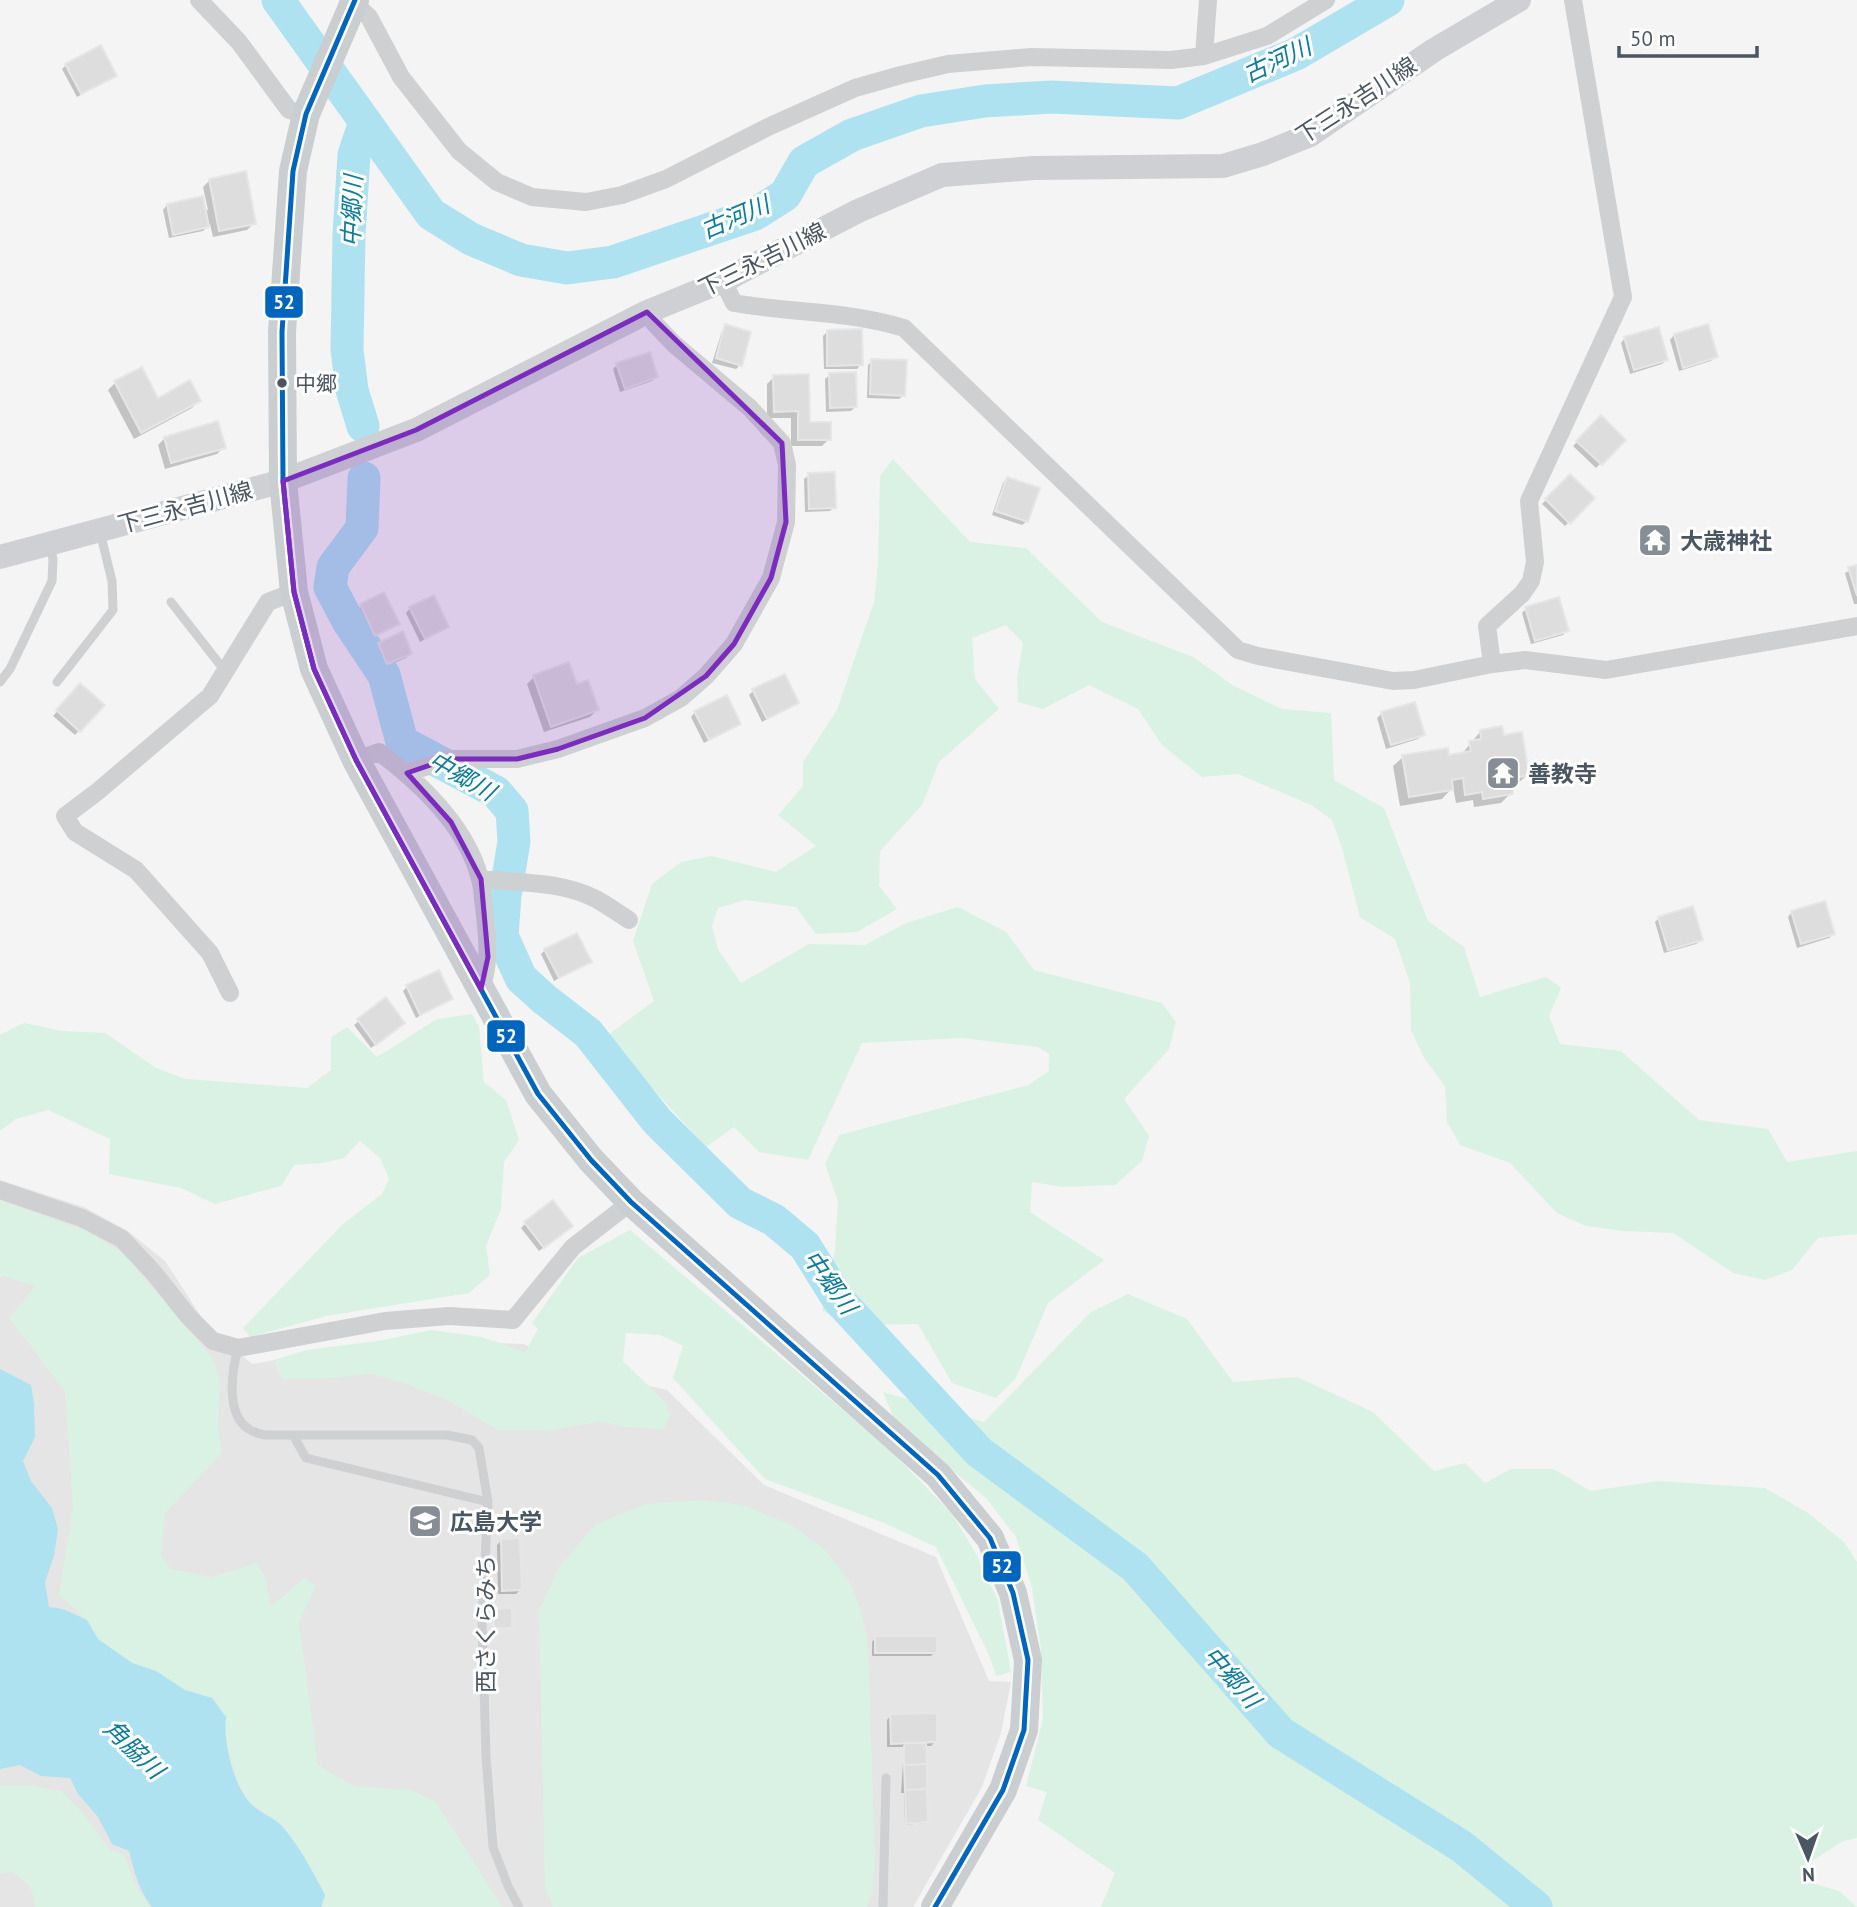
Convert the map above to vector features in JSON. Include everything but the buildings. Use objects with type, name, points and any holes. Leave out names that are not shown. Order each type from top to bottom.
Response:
[{"type":"main road","name":"下三永吉川線","points":[[0,557],[283,481],[416,430],[648,312],[723,281],[858,211],[942,175],[1034,168],[1223,166],[1263,154],[1310,135],[1434,50],[1519,0]]},
{"type":"main road","points":[[352,5],[306,114],[293,171],[282,332],[283,481],[294,592],[314,668],[356,760],[538,1094],[591,1160],[631,1202],[938,1475],[990,1538],[1013,1593],[1028,1660],[1024,1730],[1003,1790],[935,1907]]},
{"type":"street","points":[[199,0],[239,43],[289,110],[306,114]]},
{"type":"street","points":[[1204,56],[1208,0]]},
{"type":"street","points":[[352,5],[369,17],[401,77],[459,151],[497,182],[532,197],[586,202],[622,195],[666,179],[768,127],[855,88],[948,64],[1031,57],[1171,60],[1204,56],[1267,36],[1326,0]]},
{"type":"street","points":[[1492,664],[1487,626],[1522,594],[1531,581],[1535,562],[1529,501],[1623,297],[1573,0]]},
{"type":"street","points":[[723,281],[734,303],[767,309],[879,320],[904,328],[1238,650],[1394,681],[1414,680],[1525,660],[1606,670],[1857,626]]},
{"type":"street","points":[[408,773],[448,759],[517,759],[558,749],[645,718],[681,698],[706,676],[734,644],[771,578],[786,522],[788,465],[782,443],[750,408],[674,344],[654,323],[648,312]]},
{"type":"street","points":[[230,993],[210,953],[168,905],[135,870],[75,832],[65,816],[210,696],[268,602],[294,592]]},
{"type":"street","points":[[356,760],[379,752],[408,773],[498,881],[567,889],[595,898],[629,920]]},
{"type":"street","points":[[481,989],[487,973],[498,881]]},
{"type":"street","points":[[0,1190],[82,1218],[122,1239],[213,1341],[238,1348],[385,1321],[449,1316],[513,1320],[573,1247],[631,1202]]},
{"type":"lane","points":[[57,682],[114,610],[112,581],[99,530]]},
{"type":"lane","points":[[0,682],[52,581],[53,559],[49,544]]},
{"type":"lane","points":[[171,602],[225,671]]},
{"type":"lane","name":"西さくらみち","points":[[238,1348],[233,1366],[231,1392],[236,1412],[246,1428],[265,1435],[447,1435],[472,1440],[479,1448],[488,1502],[482,1621],[493,1847],[519,1907]]},
{"type":"lane","points":[[293,1435],[306,1458],[488,1502]]},
{"type":"lane","points":[[883,1907],[886,1778]]},
{"type":"highlighted area","points":[[647,312],[782,443],[786,522],[771,578],[734,644],[706,676],[645,718],[558,749],[517,759],[448,759],[407,773],[451,822],[481,879],[488,957],[481,989],[356,760],[314,669],[294,592],[283,481],[416,430]]},
{"type":"shaded area","name":"広島大学","points":[[0,1180],[84,1207],[128,1231],[165,1261],[206,1324],[252,1364],[385,1340],[524,1344],[564,1366],[667,1390],[764,1485],[936,1557],[989,1681],[1011,1682],[1001,1733],[982,1787],[913,1907],[0,1907]]},
{"type":"green space","points":[[893,459],[970,542],[1026,548],[1102,622],[1193,657],[1234,686],[1282,709],[1331,713],[1334,780],[1384,808],[1428,921],[1464,947],[1480,997],[1546,977],[1561,988],[1549,1016],[1560,1044],[1621,1051],[1699,1120],[1768,1129],[1787,1162],[1857,1151],[1857,1234],[1818,1238],[1792,1270],[1765,1280],[1733,1273],[1673,1233],[1586,1226],[1557,1213],[1510,1163],[1460,1145],[1447,1122],[1445,1086],[1424,1058],[1411,1030],[1410,983],[1395,939],[1360,917],[1332,820],[1311,805],[1238,774],[1202,777],[1162,745],[1138,709],[1089,685],[1043,709],[1018,702],[1017,678],[1023,643],[1006,625],[972,638],[975,679],[999,709],[939,762],[922,805],[880,851],[879,886],[897,909],[857,932],[816,934],[796,907],[745,900],[718,908],[712,926],[718,949],[741,983],[809,944],[865,945],[906,923],[958,907],[1006,932],[1034,970],[1162,1003],[1176,1022],[1169,1049],[1124,1099],[1149,1136],[1142,1161],[1115,1185],[1063,1187],[1032,1182],[1030,1212],[1104,1260],[1048,1303],[1016,1378],[996,1398],[952,1383],[918,1324],[851,1325],[822,1311],[835,1250],[838,1201],[825,1164],[839,1135],[1028,1085],[1049,1071],[1049,1054],[1038,1047],[962,1038],[862,1043],[808,1160],[759,1152],[734,1127],[706,1147],[605,1037],[654,1001],[633,941],[652,884],[681,862],[711,856],[776,872],[816,846],[778,815],[803,786],[803,762],[837,710],[874,602],[878,565],[880,476]]},
{"type":"green space","points":[[472,1014],[479,1027],[484,1082],[506,1100],[519,1140],[504,1162],[501,1209],[486,1246],[490,1275],[469,1293],[326,1316],[250,1337],[243,1328],[343,1224],[382,1194],[389,1179],[380,1158],[360,1141],[344,1158],[294,1165],[281,1186],[215,1204],[181,1188],[109,1174],[110,1139],[48,1110],[16,1119],[0,1131],[0,1035],[24,1023],[62,1031],[105,1033],[156,1068],[186,1079],[307,1088],[331,1070],[331,1037],[347,1027],[377,1057],[437,1019]]},
{"type":"green space","points":[[0,1200],[86,1231],[123,1253],[213,1359],[220,1383],[218,1425],[222,1453],[165,1513],[161,1555],[170,1569],[212,1577],[257,1563],[265,1578],[271,1607],[304,1578],[316,1586],[299,1622],[318,1765],[353,1786],[411,1790],[436,1802],[502,1907],[322,1907],[325,1895],[280,1823],[251,1804],[238,1784],[224,1733],[226,1717],[213,1698],[185,1690],[156,1671],[132,1663],[98,1639],[87,1620],[59,1595],[73,1508],[65,1392],[9,1318],[36,1286],[3,1276],[0,1278]]},
{"type":"green space","points":[[630,1230],[888,1448],[953,1515],[976,1554],[998,1601],[1011,1672],[996,1676],[989,1655],[936,1547],[884,1523],[765,1479],[673,1378],[683,1346],[660,1335],[626,1333],[623,1361],[663,1400],[670,1415],[664,1429],[624,1427],[601,1421],[550,1431],[498,1430],[445,1399],[401,1382],[370,1374],[322,1379],[282,1379],[274,1360],[306,1350],[378,1341],[431,1330],[482,1337],[525,1352],[538,1329],[532,1323],[578,1258]]},
{"type":"green space","points":[[1128,1294],[1187,1319],[1233,1382],[1297,1377],[1373,1412],[1434,1471],[1465,1463],[1485,1483],[1511,1469],[1553,1469],[1591,1491],[1658,1481],[1765,1488],[1808,1513],[1844,1542],[1857,1562],[1857,1838],[1843,1841],[1804,1866],[1805,1881],[1839,1891],[1857,1907],[1101,1907],[1115,1873],[1038,1820],[1047,1792],[1026,1786],[1043,1719],[1041,1649],[1032,1588],[1016,1537],[986,1498],[896,1424],[883,1392],[984,1422],[1091,1312]]},
{"type":"green space","points":[[703,1500],[743,1505],[793,1526],[825,1550],[849,1581],[861,1610],[868,1645],[875,1864],[872,1893],[867,1907],[553,1907],[545,1888],[539,1611],[559,1567],[595,1525],[646,1504]]},
{"type":"green space","points":[[0,1786],[31,1786],[61,1791],[84,1814],[109,1849],[124,1855],[135,1884],[150,1907],[35,1907],[33,1894],[26,1882],[11,1871],[0,1874]]},
{"type":"water","name":"角脇川","points":[[0,1369],[31,1385],[35,1437],[23,1461],[31,1481],[52,1508],[58,1529],[54,1556],[45,1582],[49,1607],[63,1609],[87,1620],[98,1639],[132,1663],[156,1671],[185,1690],[212,1698],[226,1717],[228,1751],[239,1786],[251,1804],[282,1826],[294,1842],[325,1895],[321,1907],[152,1907],[140,1888],[129,1851],[112,1844],[98,1817],[78,1794],[70,1778],[41,1776],[20,1765],[0,1769]]},
{"type":"waterway","name":"古河川","points":[[278,0],[431,214],[471,239],[521,260],[567,268],[613,262],[755,214],[785,195],[804,162],[852,135],[921,111],[985,101],[1052,97],[1178,103],[1296,54],[1388,0]]},
{"type":"waterway","name":"中郷川","points":[[363,426],[352,390],[347,350],[349,234],[354,155],[365,122]]},
{"type":"waterway","name":"中郷川","points":[[364,478],[362,528],[333,567],[330,587],[348,621],[384,675],[402,742],[496,792],[512,811],[514,842],[505,895],[502,936],[521,978],[588,1033],[657,1121],[740,1203],[774,1220],[805,1246],[838,1299],[979,1452],[1135,1567],[1281,1733],[1461,1846],[1536,1907]]},
{"type":"transit line","name":"52","points":[[355,0],[306,114],[293,171],[282,332],[283,481],[294,592],[314,669],[356,760],[538,1094],[591,1160],[631,1202],[938,1475],[990,1538],[1013,1593],[1028,1660],[1024,1730],[1003,1790],[935,1907]]},
{"type":"place","name":"中郷","points":[[282,383]]},
{"type":"place","name":"大歳神社","points":[[1655,540]]},
{"type":"place","name":"善教寺","points":[[1503,773]]},
{"type":"place","name":"広島大学","points":[[425,1521]]}]
